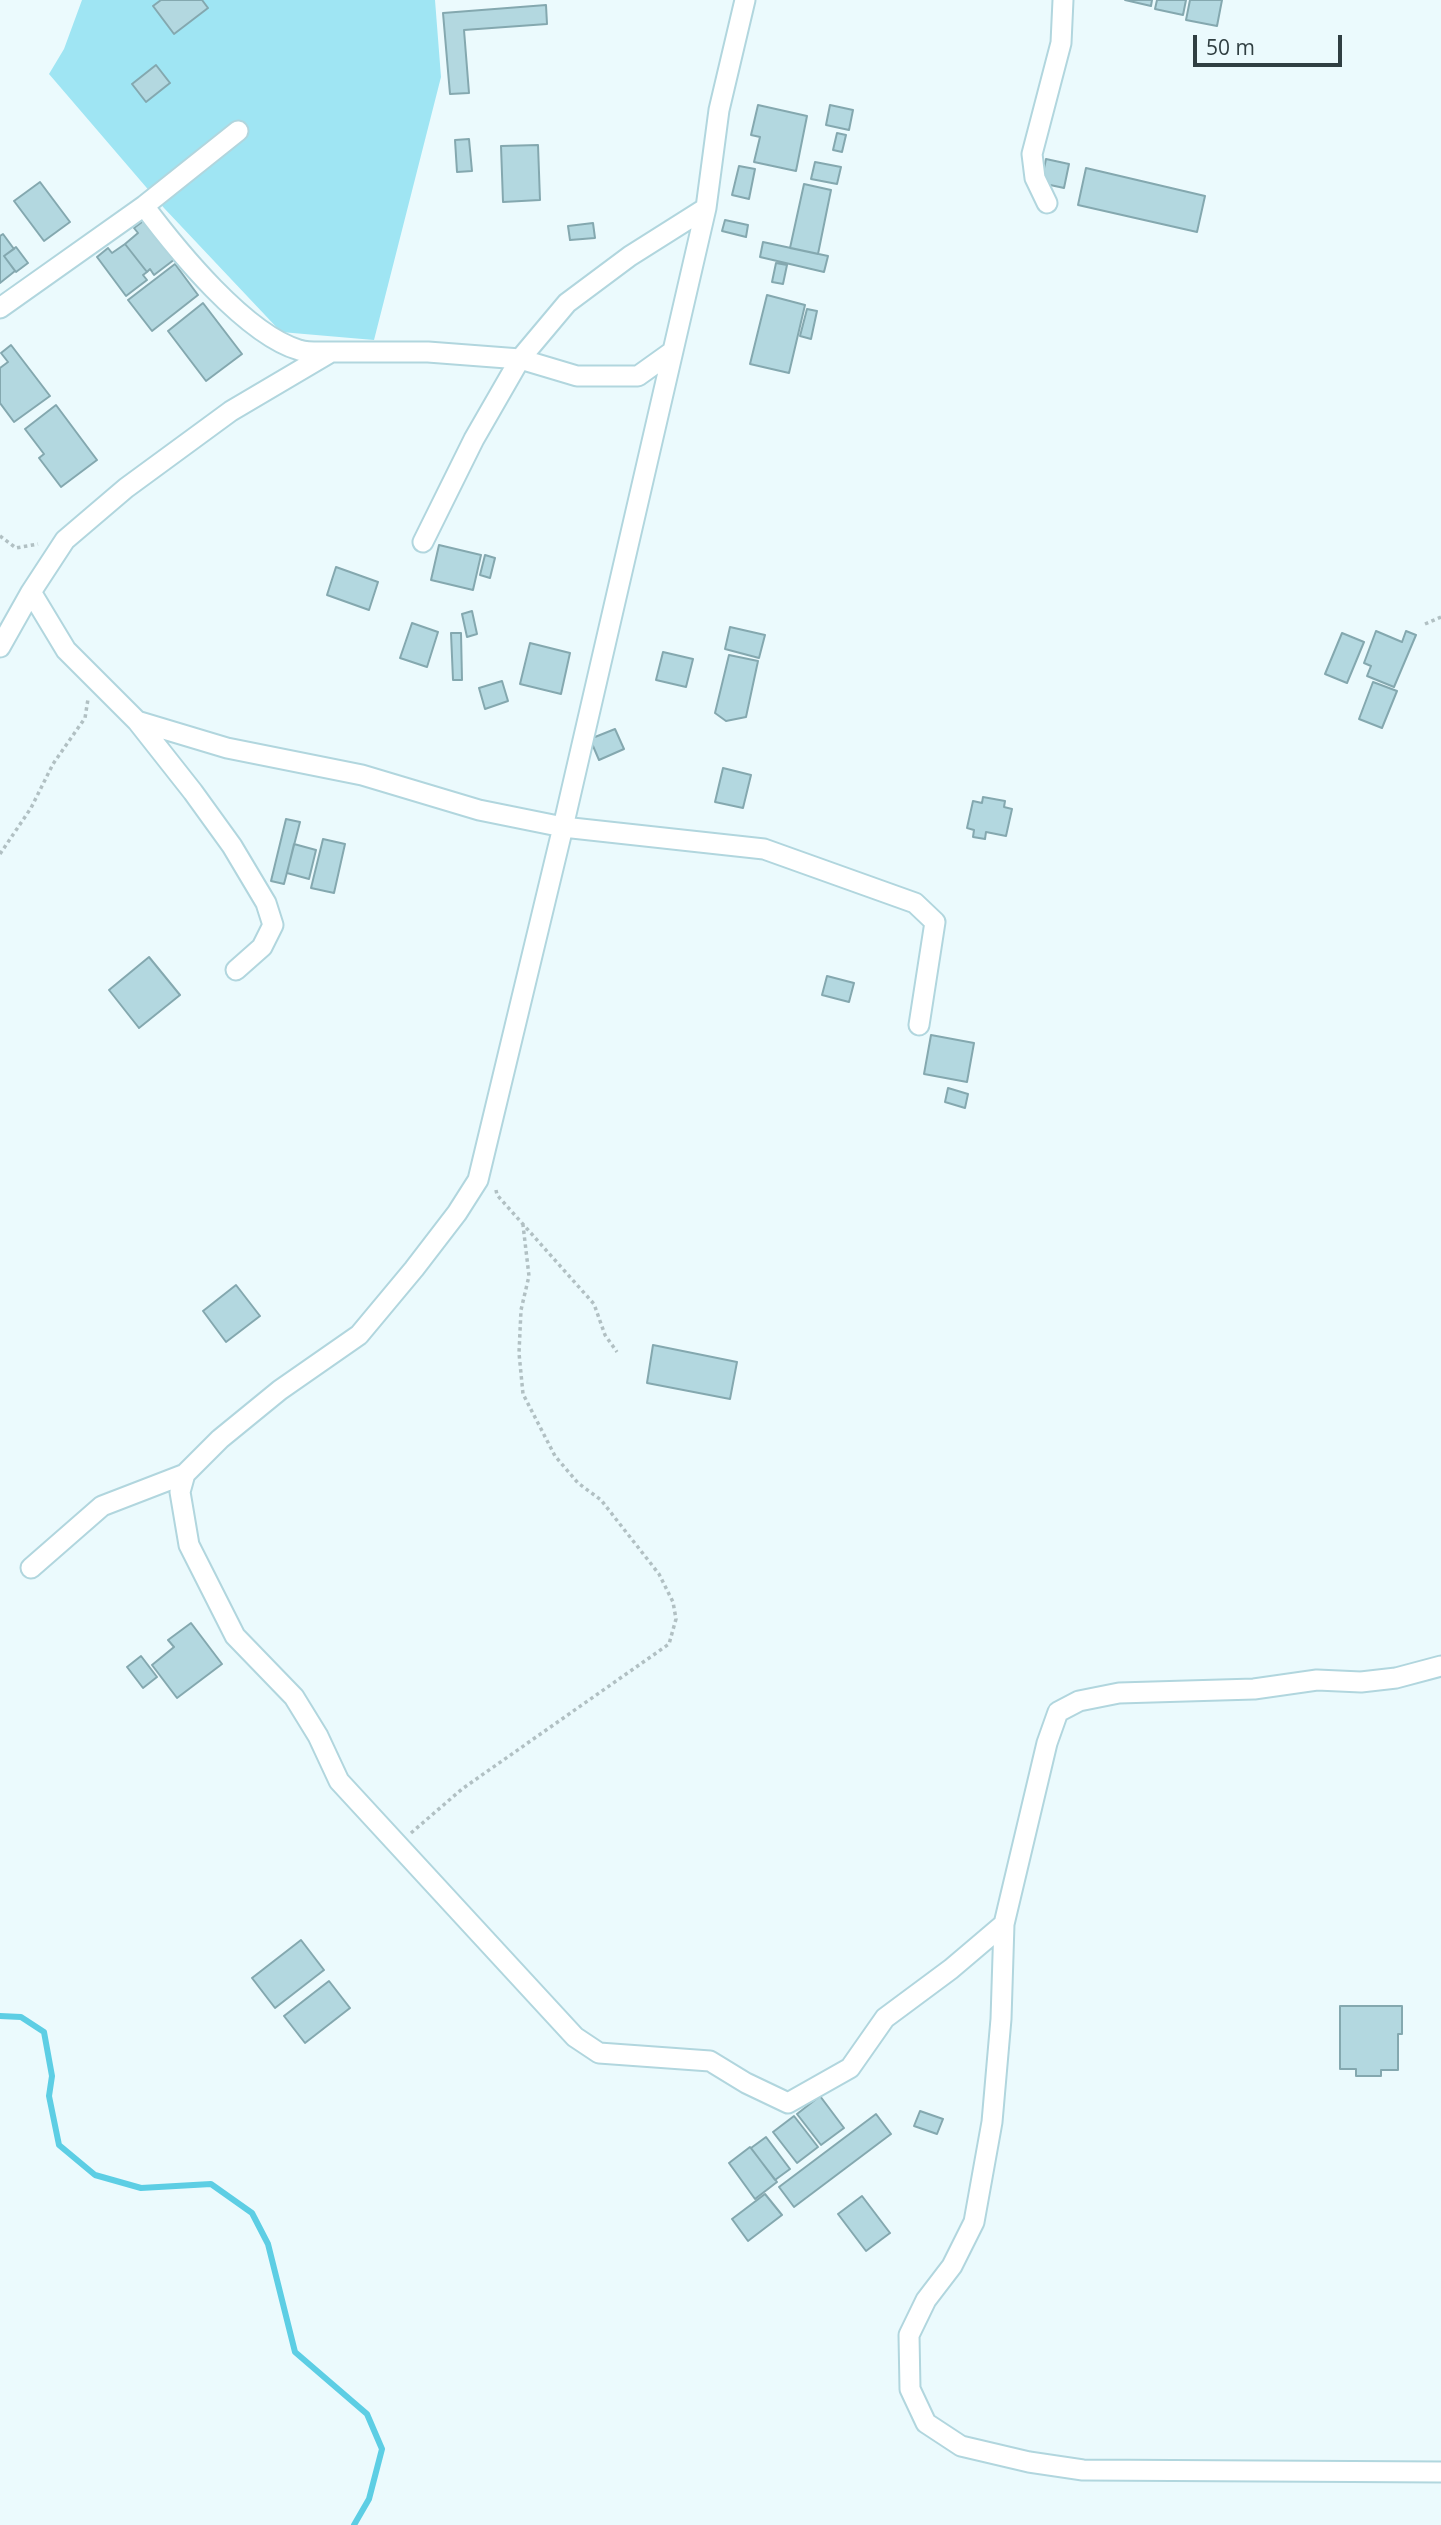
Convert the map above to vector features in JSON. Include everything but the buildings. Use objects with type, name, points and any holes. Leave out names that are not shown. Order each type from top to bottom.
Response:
[{"type":"street","points":[[31,1567],[102,1506],[185,1474],[220,1439],[250,1415],[359,1335],[421,1260],[478,1180],[564,827],[706,208],[719,110],[745,0]]},
{"type":"street","points":[[1047,203],[1035,178],[1032,154],[1061,43],[1063,0]]},
{"type":"street","points":[[0,308],[144,206],[238,131]]},
{"type":"street","points":[[144,206],[176,249],[258,330],[300,351],[428,352],[520,359],[577,376],[638,376],[673,351]]},
{"type":"street","points":[[424,542],[474,439],[520,359],[567,303],[630,256],[706,208]]},
{"type":"street","points":[[0,647],[65,540],[126,488],[231,411],[331,352]]},
{"type":"street","points":[[31,592],[66,650],[137,721],[193,792],[232,846],[266,903],[273,925],[262,947],[236,970]]},
{"type":"street","points":[[137,721],[227,748],[362,775],[479,810],[564,827],[764,849],[915,903],[935,922],[919,1024]]},
{"type":"street","points":[[185,1474],[180,1492],[189,1545],[236,1636],[294,1697],[318,1736],[339,1781],[575,2037],[599,2053],[710,2062],[788,2103],[850,2068],[885,2018],[951,1969],[1004,1924]]},
{"type":"street","points":[[1441,1666],[1396,1678],[1361,1682],[1317,1681],[1254,1689],[1119,1693],[1079,1701],[1058,1712],[1047,1743],[1004,1924],[1001,2019],[992,2122],[974,2221],[952,2266],[926,2300],[909,2335],[910,2389],[926,2423],[961,2445],[1029,2462],[1083,2470],[1441,2472]]},
{"type":"path","points":[[0,536],[16,548],[65,540]]},
{"type":"path","points":[[1425,624],[1441,617]]},
{"type":"path","points":[[0,854],[31,808],[53,764],[85,719],[92,676]]},
{"type":"path","points":[[494,1183],[497,1195],[594,1304],[605,1335],[617,1352]]},
{"type":"path","points":[[401,1850],[414,1829],[462,1789],[669,1644],[676,1619],[673,1602],[659,1574],[601,1500],[578,1483],[555,1456],[523,1394],[519,1353],[521,1310],[529,1276],[523,1224]]},
{"type":"shaded area","points":[[82,0],[435,0],[441,77],[374,340],[281,332],[164,208],[49,74],[64,49]]},
{"type":"waterway","points":[[0,2016],[21,2017],[44,2032],[52,2076],[49,2096],[59,2145],[95,2175],[141,2188],[211,2184],[252,2213],[268,2244],[295,2352],[367,2414],[382,2449],[369,2499],[354,2525]]}]
